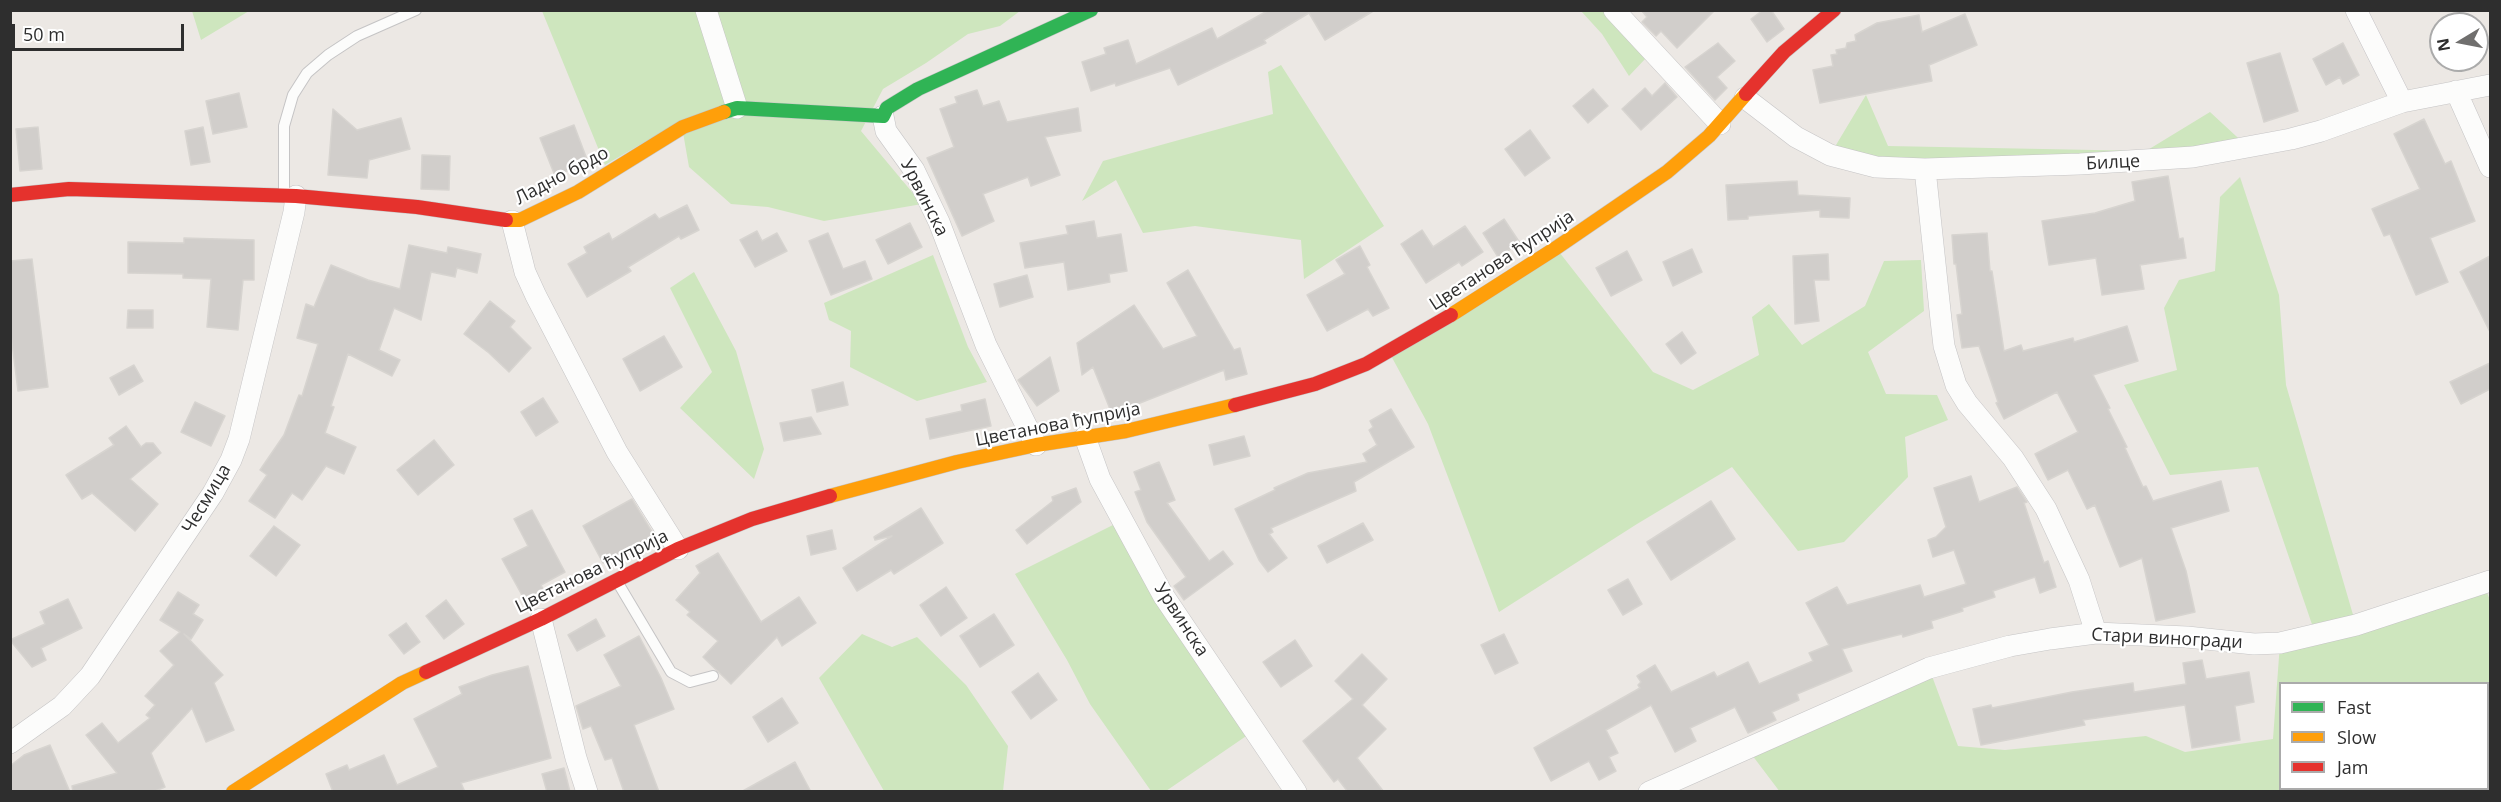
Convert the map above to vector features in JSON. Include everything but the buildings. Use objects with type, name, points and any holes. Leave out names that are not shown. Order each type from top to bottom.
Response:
[{"type":"street","points":[[706,10],[737,108]]},
{"type":"street","points":[[883,116],[887,108],[918,89],[1091,10]]},
{"type":"street","points":[[1614,10],[1720,124]]},
{"type":"street","name":"Цветанова ћуприја","points":[[233,792],[402,683],[541,619],[678,549],[732,527],[785,508],[957,462],[1036,445],[1163,423],[1271,396],[1315,384],[1366,364],[1439,323],[1623,204],[1667,172],[1720,124],[1784,52],[1834,10]]},
{"type":"street","points":[[2356,10],[2402,102]]},
{"type":"street","name":"Билце","points":[[1745,98],[1796,137],[1830,154],[1876,168],[1925,170],[2092,164],[2193,157],[2249,148],[2301,136],[2402,102],[2490,85]]},
{"type":"street","points":[[2456,91],[2490,167]]},
{"type":"street","name":"Ладно брдо","points":[[10,195],[69,189],[290,196],[417,207],[512,221],[530,216],[578,192],[684,128],[737,108],[883,116]]},
{"type":"street","name":"Урвинска","points":[[883,116],[883,125],[890,139],[914,170],[930,202],[986,345],[1036,445]]},
{"type":"street","points":[[1925,170],[1942,329],[1956,385],[1966,403],[2013,458],[2046,509],[2079,580],[2096,633]]},
{"type":"street","name":"Чесмица","points":[[10,743],[62,706],[90,676],[213,493],[231,460],[239,439],[294,212],[290,196]]},
{"type":"street","points":[[512,221],[525,272],[536,296],[617,452],[678,549]]},
{"type":"street","name":"Урвинска","points":[[1086,437],[1100,479],[1163,595],[1296,792]]},
{"type":"street","name":"Стари виногради","points":[[1649,792],[1929,668],[2020,644],[2096,633],[2280,644],[2356,625],[2490,581]]},
{"type":"street","points":[[541,619],[576,758],[587,792]]},
{"type":"lane","points":[[290,196],[285,119],[293,95],[307,73],[328,55],[357,36],[416,10]]},
{"type":"lane","points":[[617,580],[671,672],[690,682],[713,676]]},
{"type":"green space","points":[[192,10],[249,11],[201,40]]},
{"type":"green space","points":[[542,11],[1020,11],[1000,26],[968,34],[883,89],[861,131],[922,204],[824,221],[768,207],[731,204],[689,167],[681,121],[605,165]]},
{"type":"green space","points":[[1581,11],[1607,11],[1646,58],[1629,76],[1602,34]]},
{"type":"green space","points":[[1281,65],[1384,226],[1304,279],[1301,240],[1195,226],[1143,233],[1116,180],[1082,201],[1103,161],[1273,114],[1268,72]]},
{"type":"green space","points":[[1866,95],[1888,146],[2146,151],[2210,112],[2249,148],[1925,169],[1830,155]]},
{"type":"green space","points":[[2240,177],[2279,295],[2286,385],[2356,625],[2483,583],[2490,600],[2490,791],[1780,792],[1752,755],[1929,668],[1958,746],[2005,750],[2146,736],[2185,752],[2273,739],[2280,643],[2316,636],[2258,467],[2170,475],[2124,385],[2177,370],[2164,308],[2179,280],[2215,271],[2220,197]]},
{"type":"green space","points":[[1556,248],[1653,372],[1693,390],[1759,355],[1752,317],[1769,304],[1802,345],[1865,306],[1884,261],[1921,260],[1924,311],[1868,352],[1886,394],[1937,395],[1948,420],[1905,437],[1908,477],[1844,542],[1798,551],[1732,467],[1637,524],[1499,612],[1428,424],[1389,352]]},
{"type":"green space","points":[[933,255],[968,347],[987,382],[917,401],[850,367],[851,331],[829,320],[824,303]]},
{"type":"green space","points":[[694,272],[736,351],[764,449],[754,479],[680,408],[712,372],[670,288]]},
{"type":"green space","points":[[1121,521],[1255,730],[1166,791],[1151,791],[1090,704],[1067,660],[1015,574]]},
{"type":"green space","points":[[862,634],[892,647],[917,637],[966,685],[1008,746],[1003,791],[884,791],[819,678]]},
{"type":"traffic: fast","points":[[724,112],[737,108],[883,116],[887,108],[918,89],[1091,10]]},
{"type":"traffic: slow","points":[[1451,315],[1556,248],[1667,172],[1709,136],[1746,94]]},
{"type":"traffic: slow","points":[[506,220],[520,220],[578,192],[683,127],[724,112]]},
{"type":"traffic: slow","points":[[830,496],[957,462],[1036,445],[1126,431],[1235,405]]},
{"type":"traffic: slow","points":[[233,792],[402,683],[426,672]]},
{"type":"traffic: jam","points":[[1746,94],[1784,52],[1834,10]]},
{"type":"traffic: jam","points":[[10,195],[69,189],[296,196],[417,207],[506,220]]},
{"type":"traffic: jam","points":[[1235,405],[1315,384],[1366,364],[1451,315]]},
{"type":"traffic: jam","points":[[426,672],[541,619],[678,549],[752,519],[830,496]]}]
